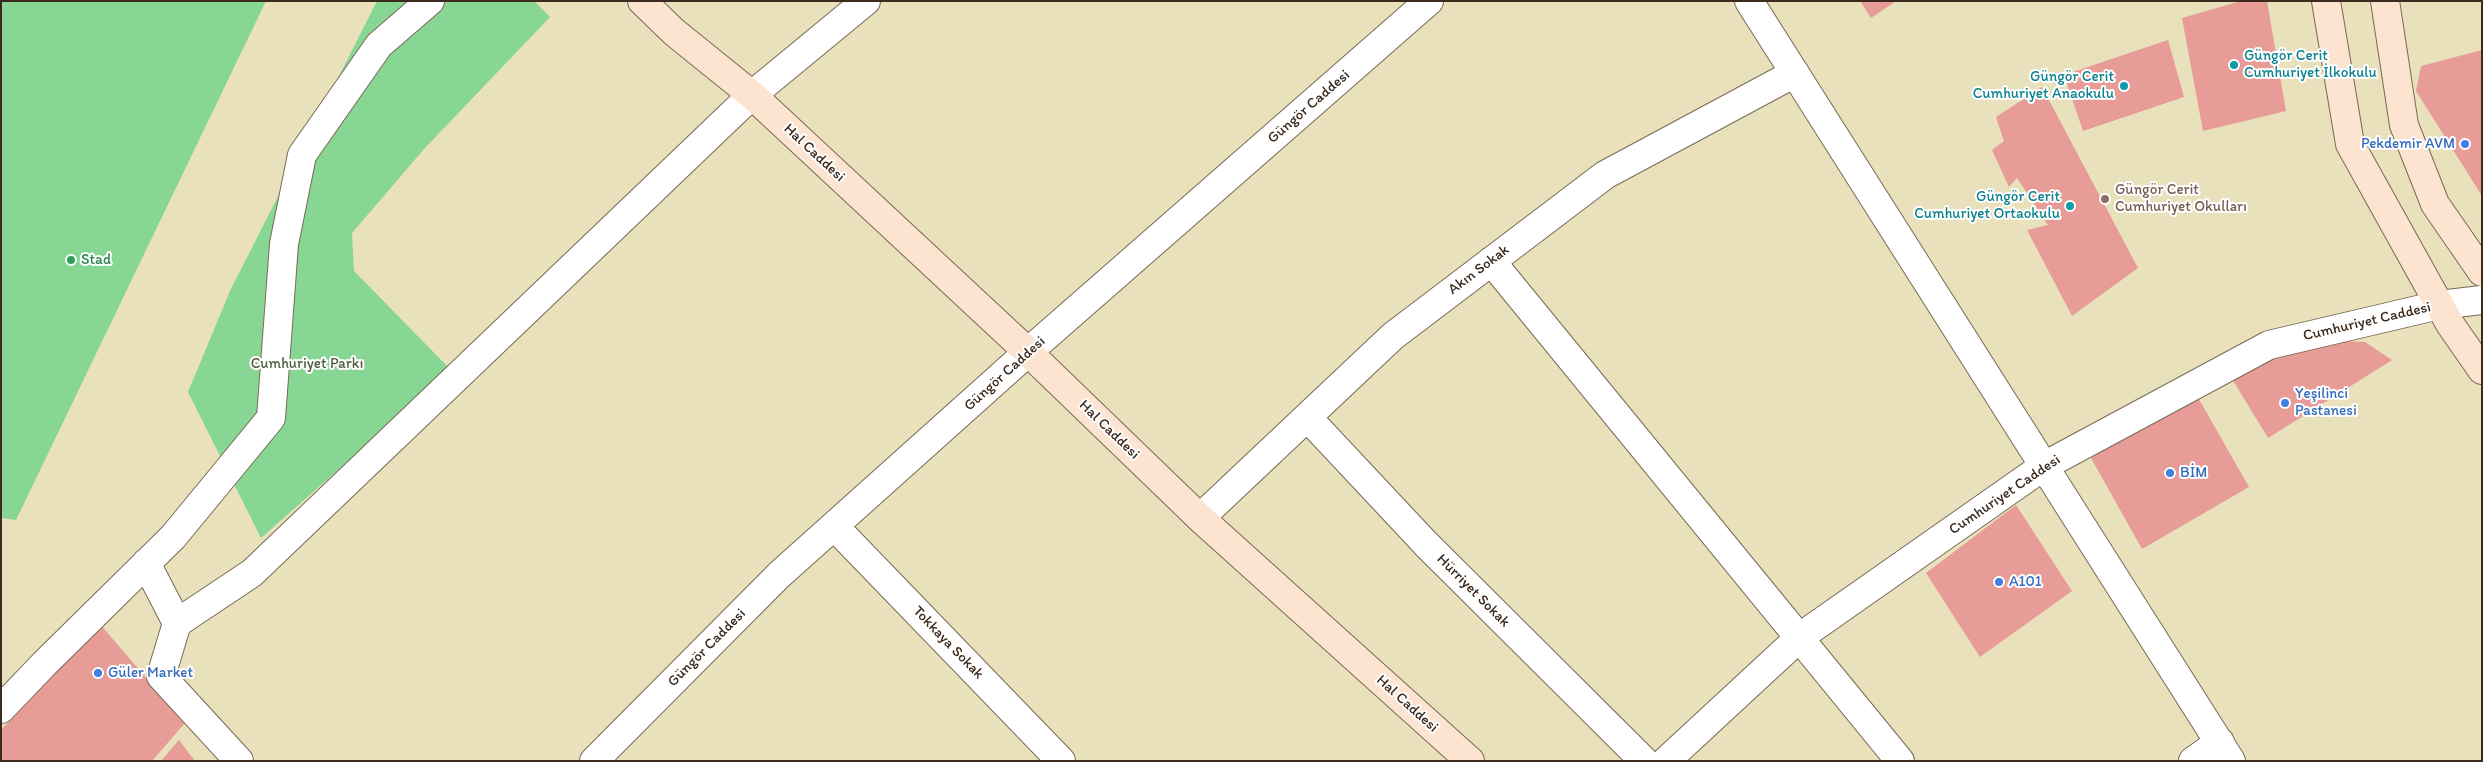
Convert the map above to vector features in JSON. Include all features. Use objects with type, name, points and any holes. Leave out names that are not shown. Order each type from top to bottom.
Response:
[{"type":"street","points":[[1,709],[173,536],[271,418],[284,244],[302,155],[379,45],[430,1]]},
{"type":"street","name":"Hal Caddesi","points":[[642,1],[674,32],[752,95],[1028,352],[1200,518],[1470,761]]},
{"type":"street","points":[[239,761],[161,676],[178,623],[252,573],[752,95],[866,1]]},
{"type":"street","name":"Güngör Caddesi","points":[[594,761],[779,575],[1028,352],[1429,1]]},
{"type":"street","points":[[1749,1],[2226,751],[2193,761]]},
{"type":"street","points":[[2326,1],[2350,144],[2439,305],[2482,370]]},
{"type":"street","points":[[2385,1],[2404,125],[2435,204],[2482,272]]},
{"type":"street","name":"Akın Sokak","points":[[1200,518],[1393,336],[1605,175],[1795,73]]},
{"type":"street","points":[[1491,261],[1900,761]]},
{"type":"street","name":"Cumhuriyet Caddesi","points":[[1666,761],[1800,637],[2044,466],[2269,345],[2439,305],[2482,300]]},
{"type":"street","name":"Hürriyet Sokak","points":[[1307,417],[1426,544],[1644,761]]},
{"type":"street","name":"Tokkaya Sokak","points":[[834,526],[1061,761]]},
{"type":"street","points":[[146,563],[178,623]]},
{"type":"green space","name":"Stad","points":[[1,1],[266,1],[16,520],[1,518]]},
{"type":"green space","name":"Cumhuriyet Parkı","points":[[377,1],[534,1],[550,17],[424,149],[352,233],[354,271],[451,370],[261,538],[188,392],[230,291]]},
{"type":"building","points":[[1860,1],[1896,1],[1871,18]]},
{"type":"building","name":"Güngör Cerit Cumhuriyet İlkokulu","points":[[2241,1],[2267,1],[2286,111],[2203,131],[2182,18]]},
{"type":"building","name":"Güngör Cerit Cumhuriyet Anaokulu","points":[[2168,40],[2184,97],[2083,131],[2064,75]]},
{"type":"building","name":"Pekdemir AVM","points":[[2482,50],[2482,196],[2416,91],[2421,66]]},
{"type":"building","name":"Güngör Cerit Cumhuriyet Ortaokulu","points":[[2042,87],[2138,268],[2072,316],[2027,230],[2048,225],[2017,178],[2009,187],[1992,150],[2004,141],[1996,117]]},
{"type":"building","name":"Yeşilinci Pastanesi","points":[[2318,340],[2365,342],[2392,360],[2268,438],[2226,369]]},
{"type":"building","name":"BİM","points":[[2196,394],[2249,487],[2142,549],[2091,458]]},
{"type":"building","name":"A101","points":[[2016,505],[2072,591],[1980,657],[1926,573]]},
{"type":"building","name":"Güler Market","points":[[99,623],[185,723],[152,761],[1,761],[1,730]]},
{"type":"building","points":[[179,740],[195,761],[161,761]]},
{"type":"place","name":"Güngör Cerit Cumhuriyet İlkokulu","points":[[2234,65]]},
{"type":"place","name":"Güngör Cerit Cumhuriyet Anaokulu","points":[[2124,86]]},
{"type":"place","name":"Pekdemir AVM","points":[[2465,144]]},
{"type":"place","name":"Güngör Cerit Cumhuriyet Okulları","points":[[2105,199]]},
{"type":"place","name":"Güngör Cerit Cumhuriyet Ortaokulu","points":[[2070,206]]},
{"type":"place","name":"Stad","points":[[71,260]]},
{"type":"place","name":"Yeşilinci Pastanesi","points":[[2285,403]]},
{"type":"place","name":"BİM","points":[[2170,473]]},
{"type":"place","name":"A101","points":[[1999,582]]},
{"type":"place","name":"Güler Market","points":[[98,673]]}]
